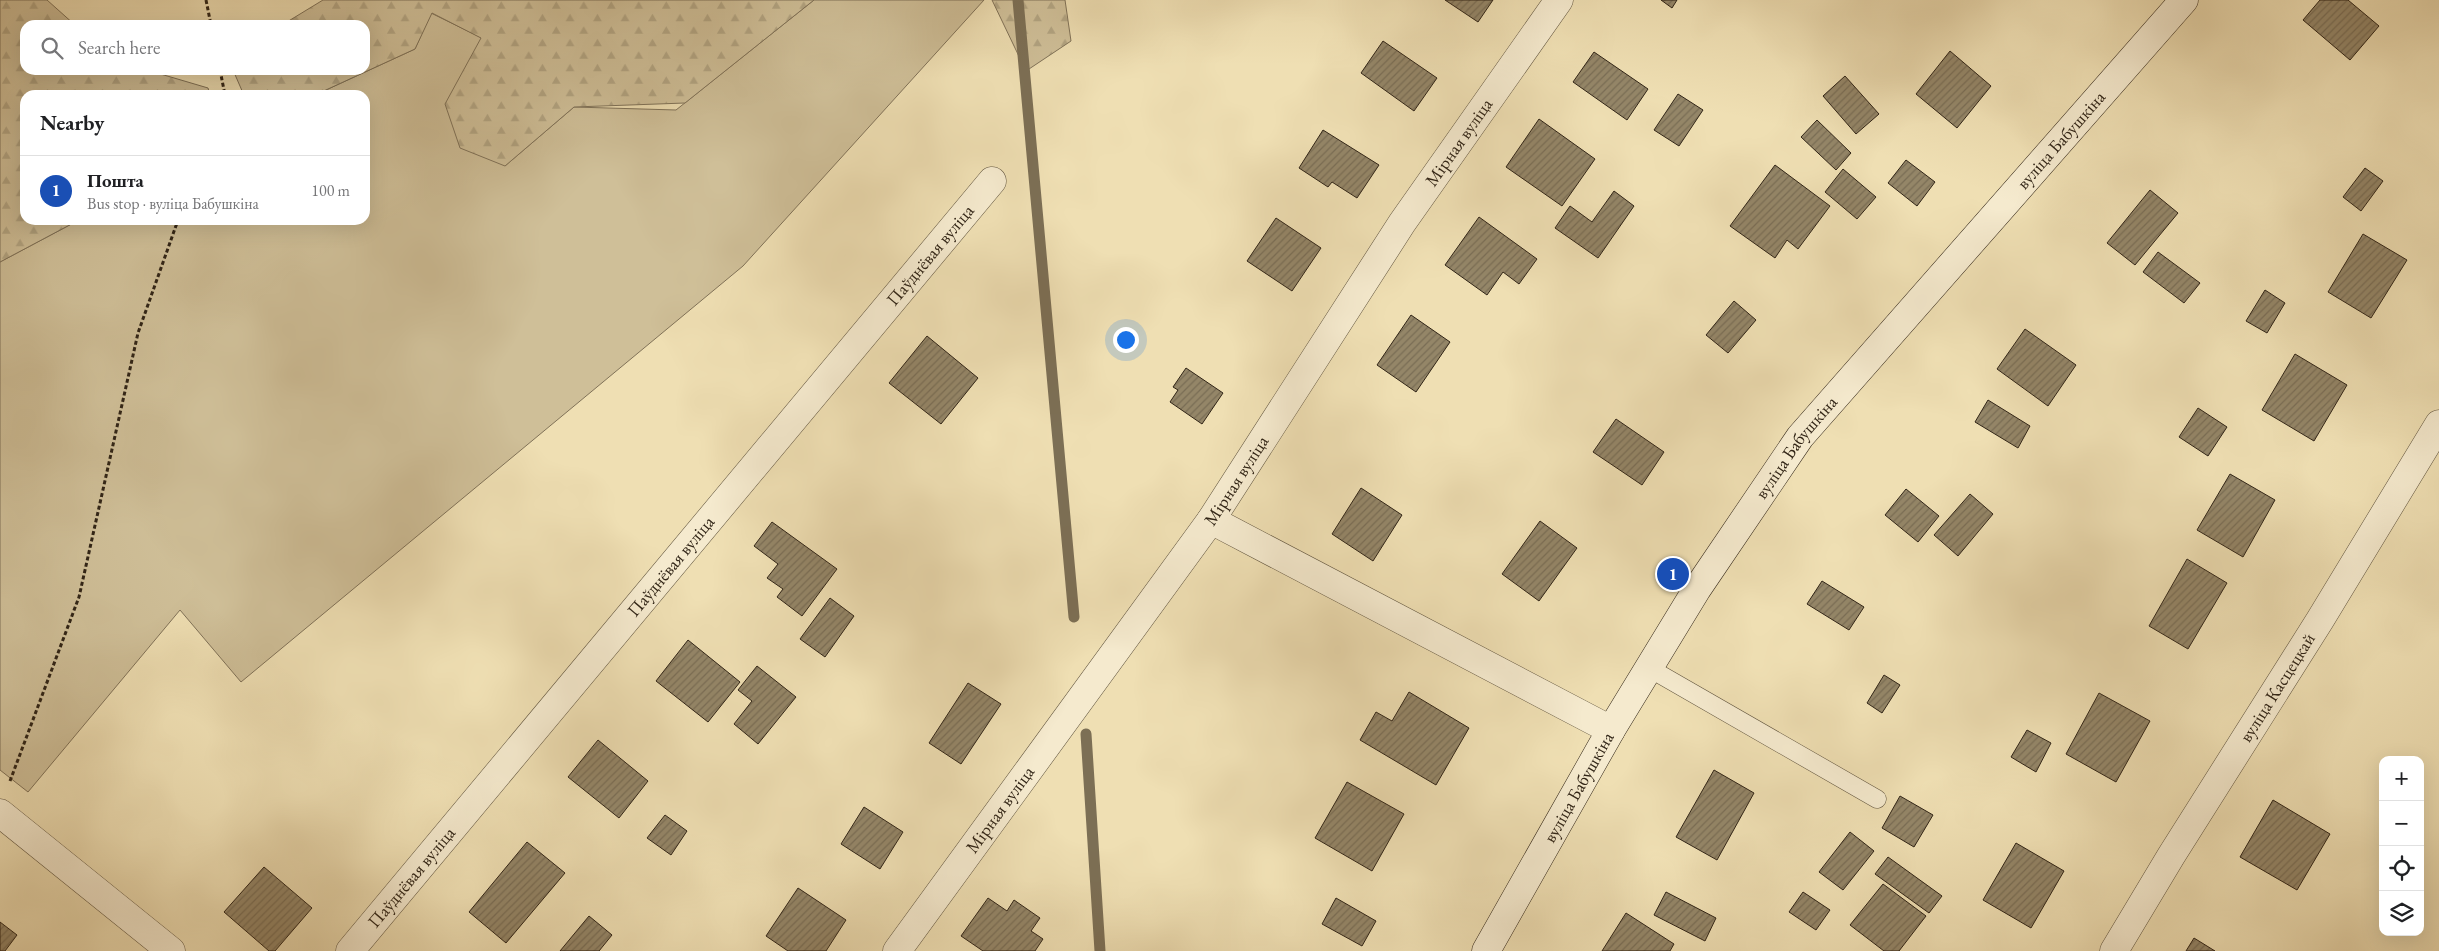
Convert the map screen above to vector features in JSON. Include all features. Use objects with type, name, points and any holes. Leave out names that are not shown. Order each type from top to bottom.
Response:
[{"type":"street","name":"Мірная вуліца","points":[[897,951],[1211,520],[1402,223],[1559,0]]},
{"type":"street","name":"вуліца Бабушкіна","points":[[1486,951],[1611,730],[1712,566],[1800,437],[2184,0]]},
{"type":"street","name":"Паўднёвая вуліца","points":[[350,951],[992,181]]},
{"type":"street","name":"вуліца Касцецкай","points":[[2114,951],[2171,856],[2320,620],[2439,424]]},
{"type":"street","points":[[1211,520],[1611,730]]},
{"type":"street","points":[[3,801],[171,951]]},
{"type":"lane","points":[[1649,668],[1877,799]]},
{"type":"path","points":[[206,0],[210,20]]},
{"type":"path","points":[[221,75],[225,90]]},
{"type":"path","points":[[3,801],[79,598],[138,333],[176,225]]},
{"type":"green space","points":[[0,0],[47,0],[69,20],[20,20],[20,75],[164,75],[208,88],[209,90],[20,90],[20,225],[70,225],[0,262]]},
{"type":"green space","points":[[323,0],[814,0],[685,103],[574,107],[505,166],[460,148],[445,104],[481,38],[432,13],[415,49],[370,70],[370,20],[290,20]]},
{"type":"green space","points":[[814,0],[984,0],[743,266],[241,682],[180,610],[28,792],[0,770],[0,262],[70,225],[370,225],[370,90],[326,90],[358,75],[370,75],[370,70],[415,49],[431,13],[482,38],[505,166],[574,107],[676,110]]},
{"type":"green space","points":[[992,0],[1065,0],[1071,41],[1026,71]]},
{"type":"green space","points":[[235,75],[358,75],[326,90],[242,90]]},
{"type":"building","points":[[1445,0],[1493,0],[1478,22]]},
{"type":"building","points":[[1661,0],[1677,0],[1672,8]]},
{"type":"building","points":[[2320,0],[2348,0],[2379,26],[2350,60],[2303,20]]},
{"type":"building","points":[[1383,41],[1437,78],[1414,111],[1361,73]]},
{"type":"building","points":[[1950,51],[1991,86],[1957,128],[1916,94]]},
{"type":"building","points":[[1594,52],[1648,89],[1627,120],[1573,82]]},
{"type":"building","points":[[1845,76],[1879,114],[1856,134],[1823,96]]},
{"type":"building","points":[[1678,94],[1703,110],[1679,146],[1654,130]]},
{"type":"building","points":[[1539,119],[1595,159],[1562,206],[1506,167]]},
{"type":"building","points":[[1817,120],[1851,153],[1836,170],[1801,137]]},
{"type":"building","points":[[1323,130],[1379,165],[1357,198],[1332,182],[1328,187],[1299,168]]},
{"type":"building","points":[[1906,160],[1935,182],[1917,206],[1888,183]]},
{"type":"building","points":[[1775,165],[1830,206],[1798,249],[1787,240],[1775,258],[1730,226]]},
{"type":"building","points":[[2365,168],[2383,181],[2361,211],[2343,197]]},
{"type":"building","points":[[1843,169],[1876,197],[1857,219],[1825,192]]},
{"type":"building","points":[[2150,190],[2178,213],[2135,265],[2107,243]]},
{"type":"building","points":[[1614,191],[1634,206],[1598,258],[1555,228],[1570,206],[1592,222]]},
{"type":"building","points":[[1479,217],[1537,259],[1519,284],[1503,272],[1487,295],[1445,265]]},
{"type":"building","points":[[1276,218],[1321,248],[1292,291],[1247,261]]},
{"type":"building","points":[[2363,234],[2407,260],[2371,318],[2328,292]]},
{"type":"building","points":[[2158,252],[2200,283],[2184,303],[2143,272]]},
{"type":"building","points":[[2265,290],[2285,303],[2267,333],[2246,321]]},
{"type":"building","points":[[1734,301],[1756,320],[1728,353],[1706,335]]},
{"type":"building","points":[[1411,315],[1450,342],[1416,392],[1377,365]]},
{"type":"building","points":[[2025,329],[2076,365],[2048,406],[1997,369]]},
{"type":"building","points":[[927,336],[978,378],[941,424],[889,383]]},
{"type":"building","points":[[2295,354],[2347,385],[2314,441],[2262,410]]},
{"type":"building","points":[[1186,368],[1223,393],[1202,424],[1170,402],[1178,390],[1173,387]]},
{"type":"building","points":[[1988,400],[2030,426],[2018,448],[1975,422]]},
{"type":"building","points":[[2198,408],[2227,427],[2208,456],[2179,437]]},
{"type":"building","points":[[1616,419],[1664,452],[1642,485],[1593,452]]},
{"type":"building","points":[[2230,474],[2275,500],[2243,557],[2197,530]]},
{"type":"building","points":[[1361,488],[1402,515],[1373,561],[1332,534]]},
{"type":"building","points":[[1906,489],[1939,516],[1918,542],[1885,515]]},
{"type":"building","points":[[1970,494],[1993,514],[1958,556],[1934,535]]},
{"type":"building","points":[[1540,521],[1577,548],[1539,601],[1502,574]]},
{"type":"building","points":[[772,522],[837,569],[802,616],[777,597],[783,589],[767,578],[778,564],[754,546]]},
{"type":"building","points":[[2187,559],[2227,583],[2188,649],[2149,626]]},
{"type":"building","points":[[1822,581],[1864,607],[1849,630],[1807,604]]},
{"type":"building","points":[[830,598],[854,616],[825,657],[800,639]]},
{"type":"building","points":[[688,640],[740,682],[708,722],[656,681]]},
{"type":"building","points":[[757,666],[796,697],[758,744],[734,724],[752,701],[738,690]]},
{"type":"building","points":[[1884,675],[1900,685],[1882,713],[1867,703]]},
{"type":"building","points":[[968,683],[1001,704],[961,764],[929,743]]},
{"type":"building","points":[[1409,692],[1469,728],[1436,785],[1360,740],[1376,712],[1392,721]]},
{"type":"building","points":[[2099,693],[2150,721],[2116,782],[2066,754]]},
{"type":"building","points":[[2027,730],[2051,743],[2036,772],[2011,757]]},
{"type":"building","points":[[598,740],[648,781],[619,818],[568,777]]},
{"type":"building","points":[[1714,770],[1754,793],[1717,860],[1676,837]]},
{"type":"building","points":[[1347,782],[1404,814],[1372,871],[1315,838]]},
{"type":"building","points":[[1900,796],[1933,815],[1914,847],[1882,828]]},
{"type":"building","points":[[2273,800],[2330,834],[2297,890],[2240,857]]},
{"type":"building","points":[[864,807],[903,832],[880,869],[841,844]]},
{"type":"building","points":[[665,815],[687,831],[671,855],[647,838]]},
{"type":"building","points":[[1850,832],[1874,851],[1843,890],[1819,872]]},
{"type":"building","points":[[527,842],[565,873],[506,943],[469,912]]},
{"type":"building","points":[[2016,843],[2064,871],[2031,928],[1983,900]]},
{"type":"building","points":[[1888,857],[1942,896],[1929,913],[1875,874]]},
{"type":"building","points":[[264,867],[312,908],[275,951],[269,951],[224,912]]},
{"type":"building","points":[[1883,884],[1926,916],[1899,951],[1884,951],[1850,925]]},
{"type":"building","points":[[798,888],[846,920],[826,951],[788,951],[766,936]]},
{"type":"building","points":[[1666,892],[1716,918],[1705,941],[1654,915]]},
{"type":"building","points":[[1803,892],[1830,910],[1816,930],[1789,912]]},
{"type":"building","points":[[988,898],[1007,911],[1014,900],[1040,918],[1031,931],[1043,939],[1035,951],[983,951],[961,936]]},
{"type":"building","points":[[1336,898],[1376,921],[1362,946],[1322,924]]},
{"type":"building","points":[[1626,913],[1674,944],[1670,951],[1602,951]]},
{"type":"building","points":[[589,916],[612,935],[599,951],[560,951]]},
{"type":"building","points":[[0,922],[17,935],[5,951],[0,951]]},
{"type":"building","points":[[2194,938],[2215,951],[2186,951]]},
{"type":"waterway","points":[[1018,0],[1074,617]]},
{"type":"waterway","points":[[1086,734],[1100,951]]},
{"type":"place","name":"Пошта","points":[[1673,574]]}]
